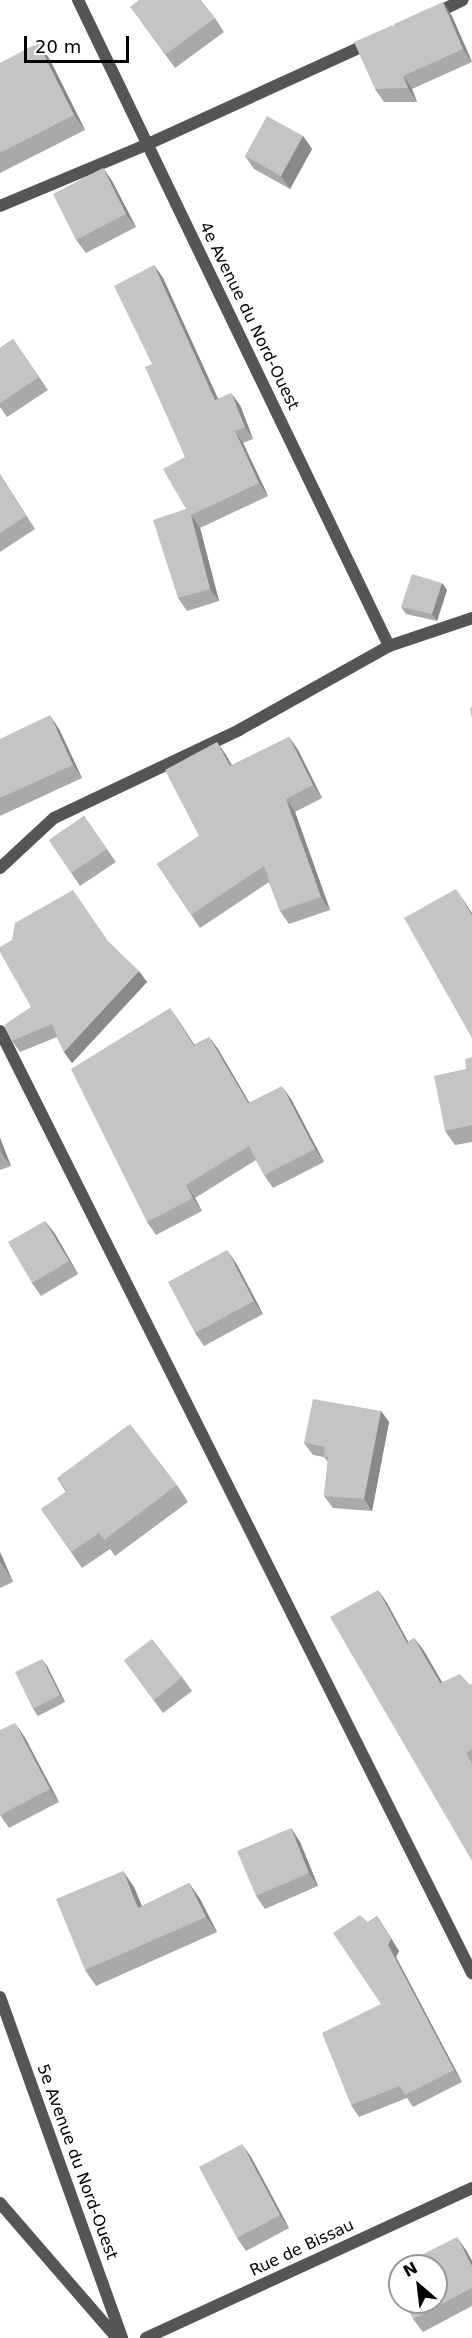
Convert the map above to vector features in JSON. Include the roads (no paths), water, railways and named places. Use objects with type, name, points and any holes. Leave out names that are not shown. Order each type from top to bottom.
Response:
[{"type":"street","name":"4e Avenue du Nord-Ouest","points":[[78,0],[389,646]]},
{"type":"street","points":[[420,20],[463,0]]},
{"type":"street","points":[[0,206],[148,144],[387,35]]},
{"type":"street","points":[[0,868],[54,818],[239,730],[389,646],[472,618]]},
{"type":"street","points":[[0,1031],[472,1973]]},
{"type":"street","name":"5e Avenue du Nord-Ouest","points":[[0,1997],[122,2338]]},
{"type":"street","name":"Rue de Bissau","points":[[146,2338],[472,2188]]},
{"type":"street","points":[[0,2203],[117,2338]]}]
